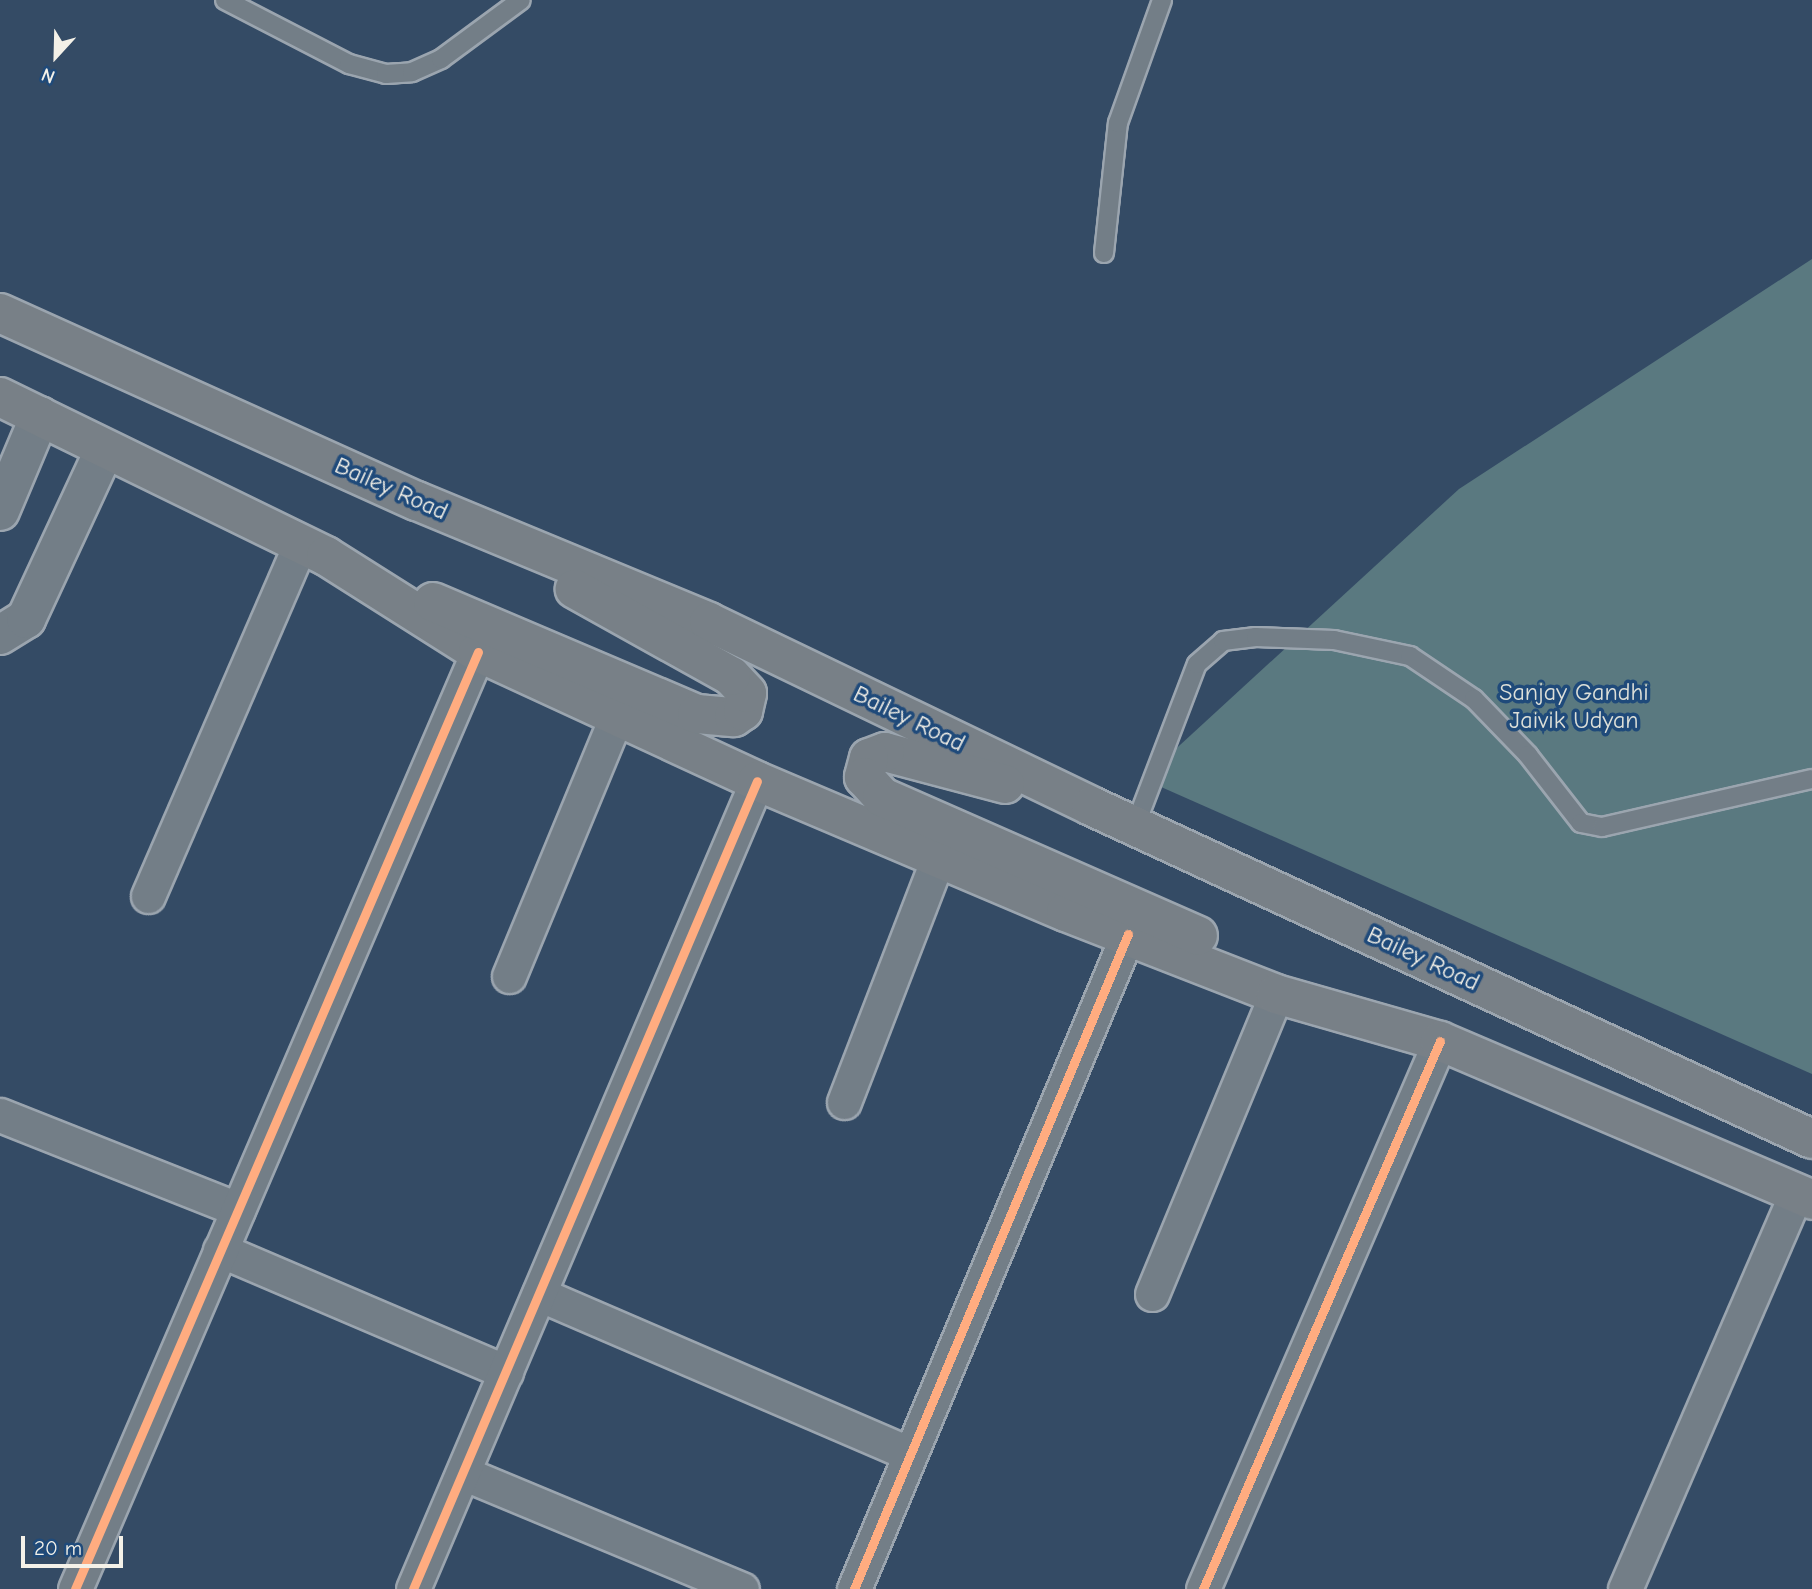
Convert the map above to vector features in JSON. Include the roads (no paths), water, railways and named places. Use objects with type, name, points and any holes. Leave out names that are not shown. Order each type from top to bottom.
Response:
[{"type":"highway","name":"Bailey Road","points":[[0,313],[417,501],[709,622],[1135,827],[1812,1139]]},
{"type":"highway","points":[[0,397],[104,451],[313,550],[697,714],[734,717],[743,711],[747,694],[731,676],[417,501]]},
{"type":"highway","points":[[313,550],[478,652],[757,782],[1276,994],[1380,1021],[1440,1041],[1804,1196]]},
{"type":"highway","points":[[1091,806],[885,752],[869,758],[864,766],[867,785],[882,797],[1068,875],[1380,1021]]},
{"type":"street","points":[[0,511],[40,416]]},
{"type":"street","points":[[0,635],[26,619],[104,451]]},
{"type":"street","points":[[148,897],[313,550]]},
{"type":"street","points":[[75,1589],[478,652]]},
{"type":"street","points":[[509,976],[617,715]]},
{"type":"street","points":[[413,1589],[757,782]]},
{"type":"street","points":[[844,1102],[938,858]]},
{"type":"street","points":[[854,1589],[1128,934]]},
{"type":"street","points":[[1152,1294],[1276,994]]},
{"type":"street","points":[[1203,1589],[1440,1041]]},
{"type":"street","points":[[0,1115],[238,1209]]},
{"type":"street","points":[[1625,1589],[1804,1196]]},
{"type":"street","points":[[220,1250],[506,1372]]},
{"type":"street","points":[[539,1294],[910,1454]]},
{"type":"street","points":[[463,1474],[742,1589]]},
{"type":"lane","points":[[225,0],[349,64],[386,74],[412,72],[441,59],[521,0]]},
{"type":"lane","points":[[1104,253],[1118,122],[1162,0]]},
{"type":"lane","points":[[1135,827],[1197,664],[1223,641],[1256,637],[1334,640],[1410,656],[1474,699],[1528,755],[1581,823],[1602,827],[1812,779]]},
{"type":"park label","name":"Sanjay Gandhi Jaivik Udyan","points":[[1574,707]]}]
